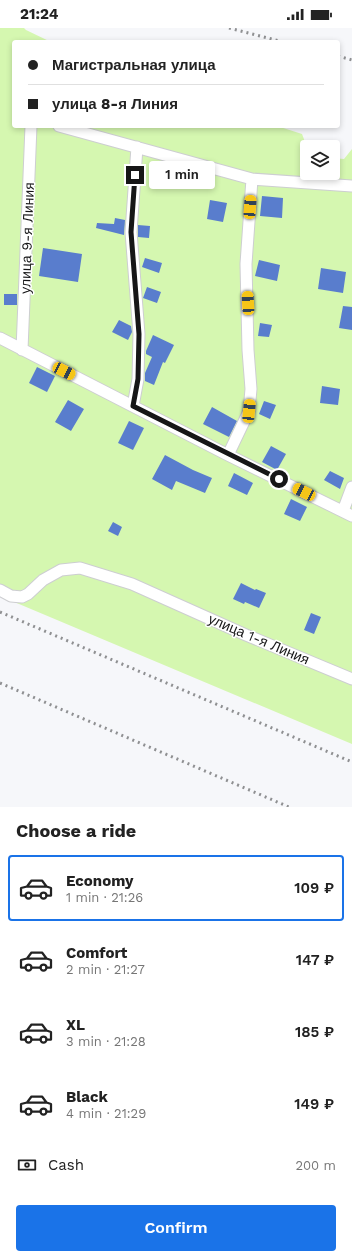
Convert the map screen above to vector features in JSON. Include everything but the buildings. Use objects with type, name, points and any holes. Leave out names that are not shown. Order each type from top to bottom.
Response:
[{"type":"street","name":"улица 9-я Линия","points":[[22,350],[31,128]]},
{"type":"street","points":[[66,128],[252,179],[352,186]]},
{"type":"street","points":[[133,406],[138,379],[139,334],[131,232],[137,147]]},
{"type":"street","points":[[228,455],[249,411],[251,389],[248,350],[246,264],[252,179]]},
{"type":"street","points":[[0,338],[228,455],[347,514],[352,487]]},
{"type":"street","name":"улица 1-я Линия","points":[[0,590],[11,596],[22,597],[28,594],[43,580],[61,570],[80,568],[132,584],[246,635],[352,679]]},
{"type":"green space","points":[[0,28],[24,28],[47,40],[12,40],[12,128],[283,128],[302,134],[304,140],[300,140],[300,180],[340,180],[340,159],[344,159],[352,149],[352,744],[0,596]]},
{"type":"railway","points":[[229,28],[275,40]]},
{"type":"railway","points":[[340,57],[352,60]]},
{"type":"railway","points":[[0,612],[352,762]]},
{"type":"railway","points":[[0,683],[289,807]]},
{"type":"route","points":[[135,175],[131,232],[139,334],[138,379],[133,406],[228,455],[279,479]]}]
